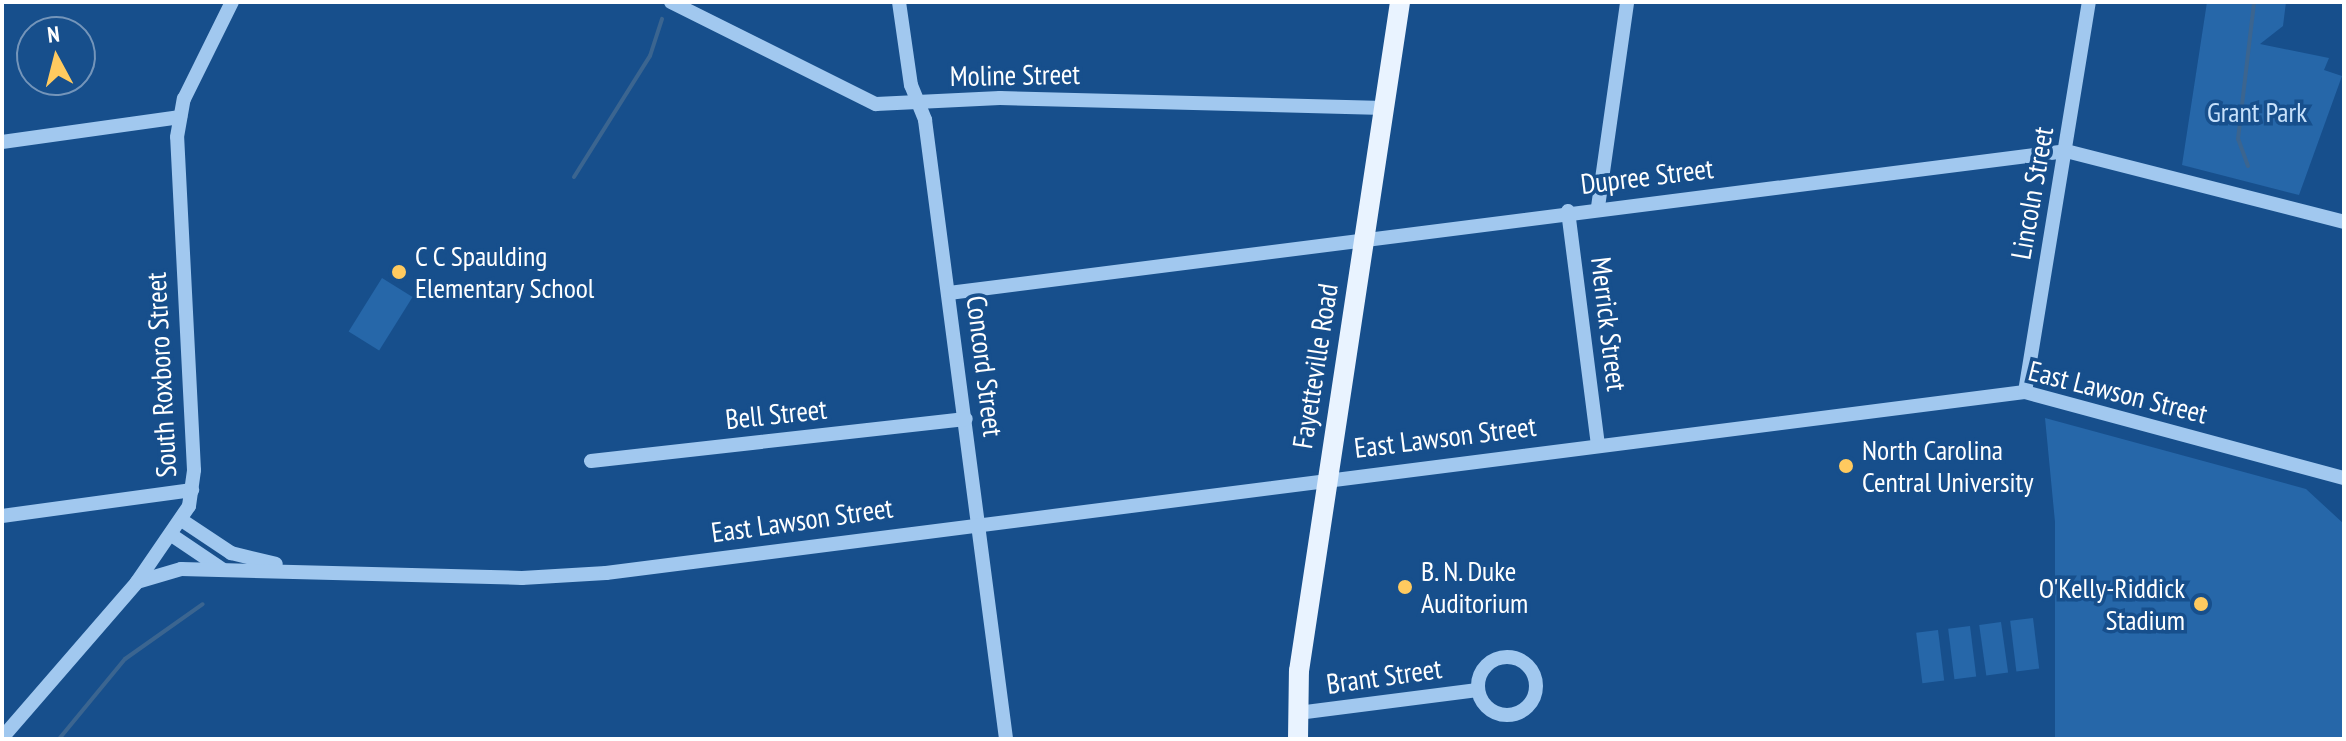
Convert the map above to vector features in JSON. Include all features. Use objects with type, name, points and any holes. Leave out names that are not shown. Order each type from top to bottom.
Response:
[{"type":"main road","name":"Fayetteville Road","points":[[1298,739],[1298,713],[1326,477],[1400,2]]},
{"type":"street","name":"South Roxboro Street","points":[[2,738],[137,582],[183,521],[192,490],[180,117],[232,2]]},
{"type":"street","name":"Moline Street","points":[[671,2],[859,98],[919,104],[1000,98],[1384,108]]},
{"type":"street","name":"Concord Street","points":[[899,2],[919,104],[949,293],[1006,739]]},
{"type":"street","points":[[1598,207],[1627,2]]},
{"type":"street","name":"Lincoln Street","points":[[2025,392],[2089,2]]},
{"type":"street","points":[[2,142],[180,117]]},
{"type":"street","name":"Dupree Street","points":[[949,293],[1598,207],[2066,151],[2344,222]]},
{"type":"street","name":"Merrick Street","points":[[1568,211],[1598,444]]},
{"type":"street","name":"East Lawson Street","points":[[137,582],[181,569],[304,568],[562,577],[1326,477],[2025,392],[2344,478]]},
{"type":"street","name":"Bell Street","points":[[591,461],[966,419]]},
{"type":"street","points":[[2,516],[192,490]]},
{"type":"street","name":"East Lawson Street","points":[[183,521],[231,553],[304,568]]},
{"type":"street","points":[[173,536],[222,569]]},
{"type":"street","name":"Brant Street","points":[[1511,657],[1532,671],[1537,688],[1525,710],[1508,716],[1484,706],[1478,690],[1486,665],[1511,657]]},
{"type":"street","name":"Brant Street","points":[[1298,713],[1478,690]]},
{"type":"green space","name":"Grant Park","points":[[2207,2],[2286,2],[2283,26],[2260,44],[2329,58],[2324,70],[2342,76],[2299,195],[2182,165]]},
{"type":"green space","points":[[382,278],[413,297],[379,351],[349,331]]},
{"type":"green space","name":"O'Kelly-Riddick Stadium","points":[[2045,418],[2306,489],[2344,524],[2344,739],[2055,739],[2055,522]]},
{"type":"green space","points":[[2033,618],[2039,669],[2016,671],[2010,621]]},
{"type":"green space","points":[[2001,622],[2008,673],[1986,676],[1979,625]]},
{"type":"green space","points":[[1970,626],[1976,677],[1954,679],[1948,629]]},
{"type":"green space","points":[[1938,630],[1944,681],[1922,683],[1916,633]]},
{"type":"waterway","points":[[2248,166],[2238,139],[2254,2]]},
{"type":"waterway","points":[[574,177],[650,56],[662,19]]},
{"type":"waterway","points":[[59,739],[125,659],[203,604]]},
{"type":"place","name":"C C Spaulding Elementary School","points":[[399,272]]},
{"type":"place","name":"North Carolina Central University","points":[[1846,466]]},
{"type":"place","name":"B. N. Duke Auditorium","points":[[1405,587]]},
{"type":"place","name":"O'Kelly-Riddick Stadium","points":[[2201,604]]}]
